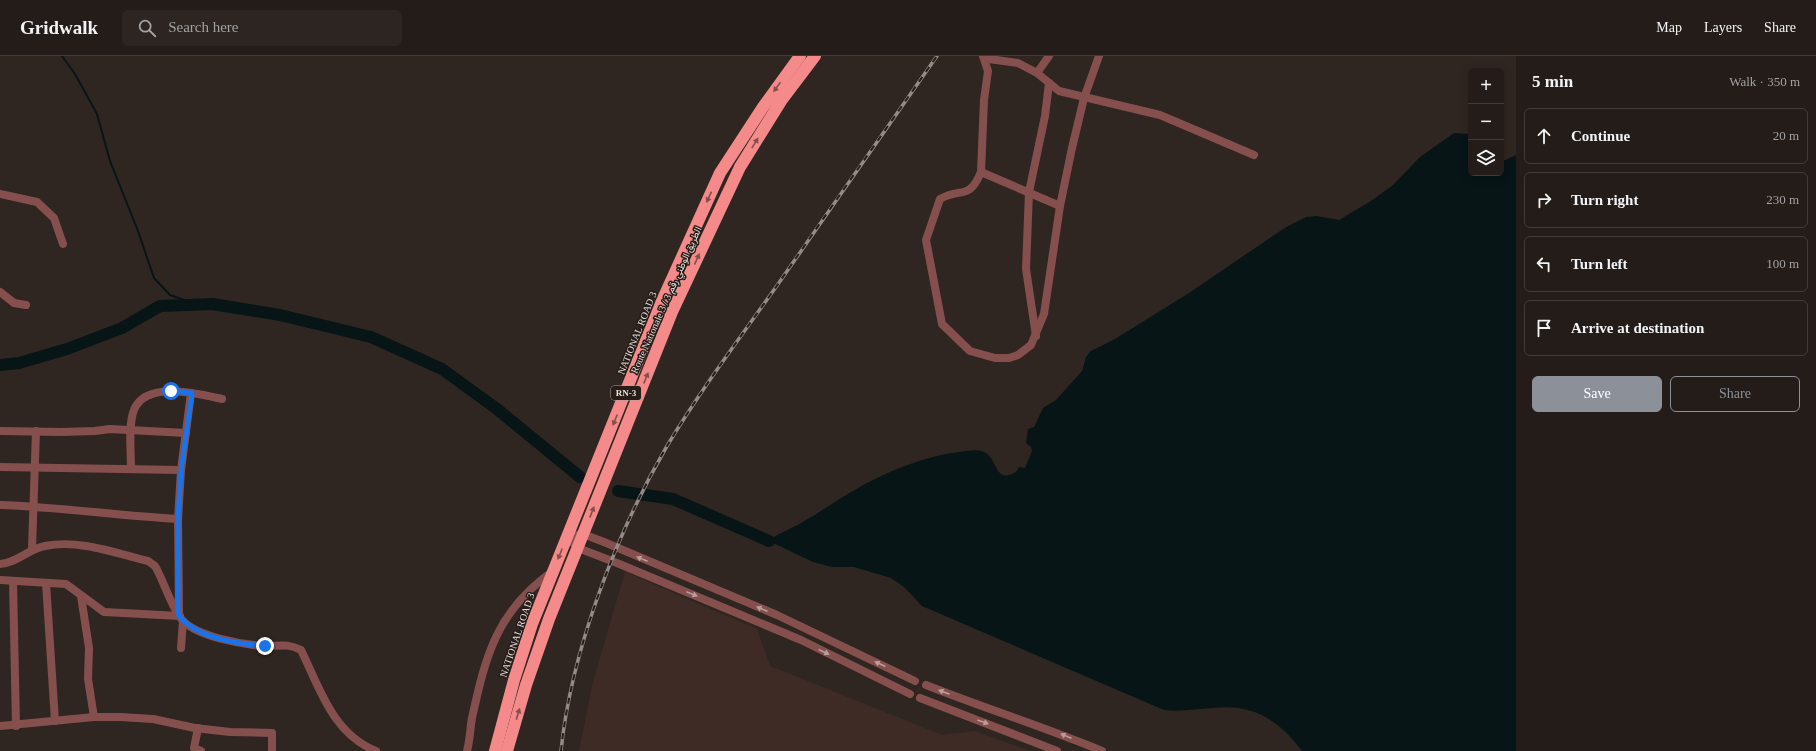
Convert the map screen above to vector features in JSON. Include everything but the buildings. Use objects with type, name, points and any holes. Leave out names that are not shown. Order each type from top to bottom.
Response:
[{"type":"highway","name":"NATIONAL ROAD 3","points":[[495,751],[514,680],[532,624],[662,301],[709,196],[734,150],[800,56]]},
{"type":"highway","name":"Route Nationale 3 / الطريق الوطني رقم 3","points":[[506,751],[526,685],[549,619],[672,312],[740,167],[781,100],[815,56]]},
{"type":"street","points":[[983,56],[989,59],[1018,63],[1037,73],[1059,90],[1084,98],[1160,115],[1254,155]]},
{"type":"street","points":[[983,56],[988,71],[984,100],[981,172],[976,183],[970,190],[940,199],[926,240],[942,324],[970,351],[995,358],[1009,358],[1018,355],[1031,345],[1036,337],[1044,314],[1060,206],[1084,98],[1099,56]]},
{"type":"street","points":[[1013,56],[1018,63]]},
{"type":"street","points":[[1037,73],[1050,56]]},
{"type":"street","points":[[1036,337],[1026,269],[1030,192],[1045,116],[1049,83]]},
{"type":"street","points":[[981,172],[1060,206]]},
{"type":"street","points":[[0,194],[37,202],[54,218],[63,244]]},
{"type":"street","points":[[0,292],[14,303],[26,305]]},
{"type":"street","points":[[131,468],[134,411],[138,402],[144,397],[156,393],[171,391],[192,393],[222,399]]},
{"type":"street","points":[[181,648],[178,518],[181,470],[192,393]]},
{"type":"street","points":[[0,431],[36,430],[61,432],[132,430],[186,433]]},
{"type":"street","points":[[32,549],[36,430]]},
{"type":"street","points":[[0,467],[181,470]]},
{"type":"street","points":[[0,505],[33,506],[132,516],[178,518]]},
{"type":"street","points":[[567,537],[583,534],[673,571],[806,629],[915,681]]},
{"type":"street","points":[[567,537],[578,548],[801,640],[910,694]]},
{"type":"street","points":[[0,564],[8,564],[32,549],[65,544],[86,546],[148,561],[155,566],[181,617]]},
{"type":"street","points":[[467,751],[476,701],[492,644],[511,611],[522,596],[553,571]]},
{"type":"street","points":[[668,584],[673,571]]},
{"type":"street","points":[[0,580],[66,584],[104,612],[181,617],[210,636],[241,644],[265,646],[292,645],[301,650],[328,706],[342,728],[356,741],[376,751]]},
{"type":"street","points":[[13,581],[16,726]]},
{"type":"street","points":[[46,583],[55,721]]},
{"type":"street","points":[[81,596],[88,648],[88,679],[94,717]]},
{"type":"street","points":[[726,608],[732,596]]},
{"type":"street","points":[[801,640],[806,629]]},
{"type":"street","points":[[926,685],[1001,714],[1055,732],[1102,751]]},
{"type":"street","points":[[920,698],[1058,751]]},
{"type":"street","points":[[0,726],[16,726],[94,717],[153,719],[198,728],[230,732],[272,733],[272,751]]},
{"type":"street","points":[[198,728],[194,748],[202,751]]},
{"type":"shaded area","points":[[1454,133],[1468,134],[1468,176],[1504,176],[1504,161],[1516,155],[1516,751],[1302,751],[1284,730],[1274,722],[1252,711],[1227,707],[1182,711],[1164,710],[922,606],[904,587],[891,578],[854,567],[832,567],[813,562],[769,541],[865,484],[904,466],[932,457],[972,450],[983,451],[990,457],[1000,473],[1004,475],[1009,475],[1016,472],[1019,467],[1025,468],[1032,451],[1031,447],[1026,443],[1028,429],[1034,427],[1043,408],[1056,400],[1082,371],[1086,357],[1091,351],[1115,339],[1189,293],[1286,227],[1306,217],[1317,216],[1339,220],[1371,201],[1393,185],[1420,157]]},
{"type":"shaded area","points":[[625,572],[757,629],[770,666],[942,735],[975,731],[1030,751],[579,751],[593,682]]},
{"type":"waterway","points":[[62,56],[75,74],[97,114],[110,161],[138,231],[154,278],[170,295],[198,305]]},
{"type":"waterway","points":[[0,365],[19,363],[67,349],[122,328],[160,306],[212,304],[280,315],[371,337],[442,369],[497,409],[580,477]]},
{"type":"waterway","points":[[618,491],[673,499],[769,541]]},
{"type":"railway","points":[[561,751],[566,713],[586,633],[614,554],[648,480],[667,446],[706,385],[937,56]]},
{"type":"route","points":[[171,391],[192,393],[181,470],[178,518],[178,614],[183,622],[210,636],[241,644],[265,646]]}]
